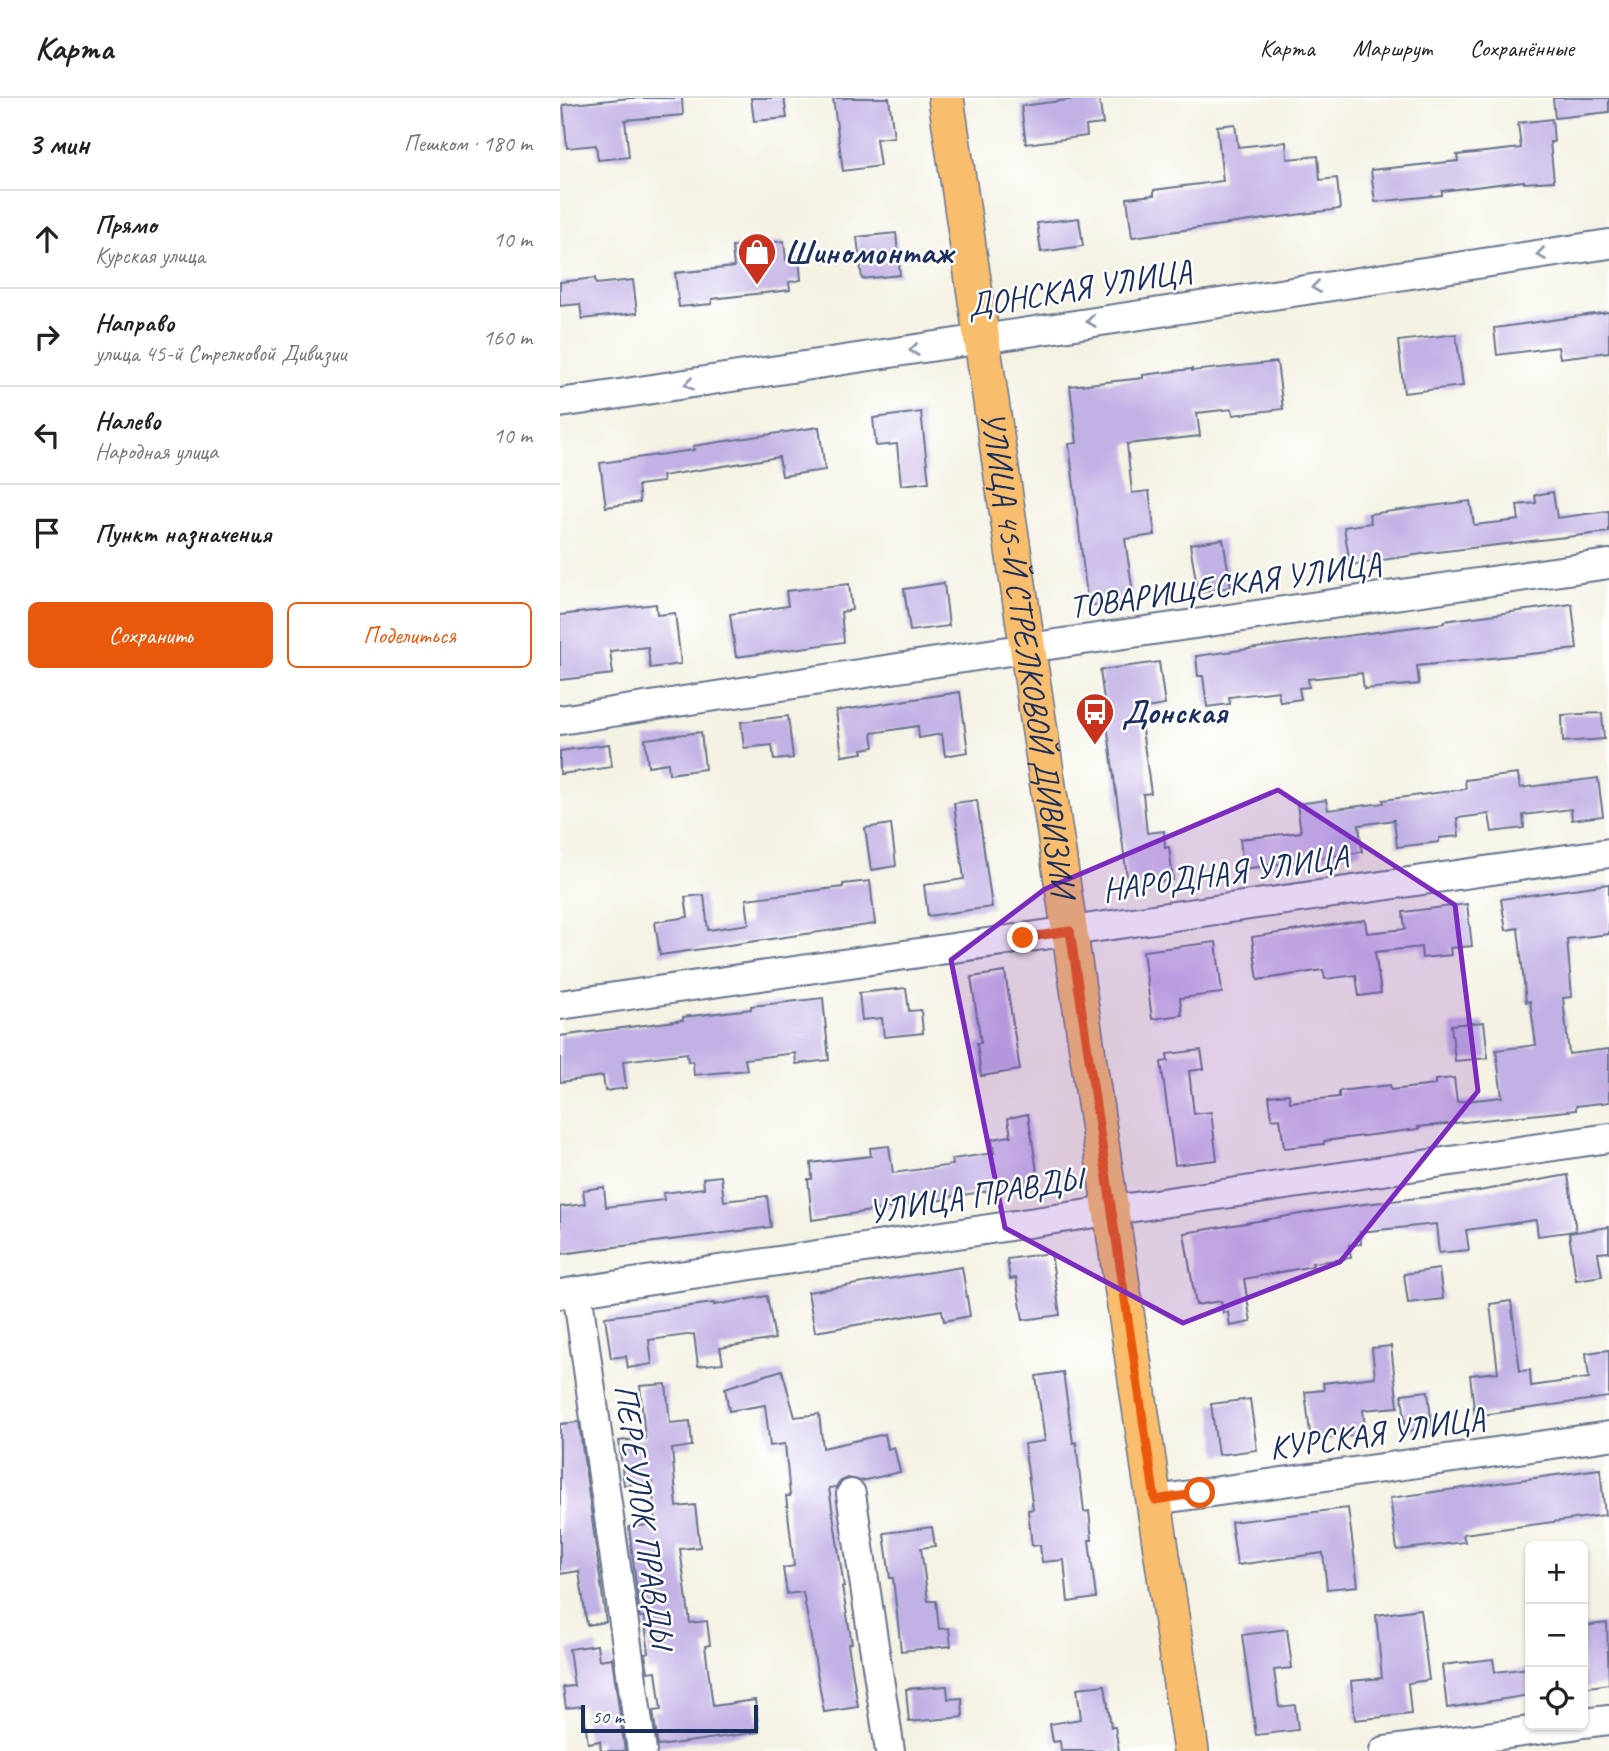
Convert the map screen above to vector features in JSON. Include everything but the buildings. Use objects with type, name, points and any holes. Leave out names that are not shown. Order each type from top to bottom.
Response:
[{"type":"main road","name":"УЛИЦА 45-Й СТРЕЛКОВОЙ ДИВИЗИИ","points":[[946,98],[1191,1751]]},
{"type":"street","name":"ДОНСКАЯ УЛИЦА","points":[[560,403],[1609,244]]},
{"type":"street","name":"ТОВАРИЩЕСКАЯ УЛИЦА","points":[[560,720],[1028,648],[1609,564]]},
{"type":"street","name":"НАРОДНАЯ УЛИЦА","points":[[560,1005],[1609,853]]},
{"type":"street","name":"УЛИЦА ПРАВДЫ","points":[[568,1293],[1609,1138]]},
{"type":"street","name":"ПЕРЕУЛОК ПРАВДЫ","points":[[568,1293],[642,1751]]},
{"type":"street","name":"КУРСКАЯ УЛИЦА","points":[[1155,1500],[1609,1436]]},
{"type":"street","points":[[851,1494],[890,1751]]},
{"type":"street","points":[[1588,1722],[1609,1720]]},
{"type":"street","points":[[1384,1751],[1537,1730]]},
{"type":"highlighted area","points":[[1278,790],[1455,905],[1478,1091],[1340,1262],[1183,1323],[1005,1228],[951,960],[1045,889]]},
{"type":"place","name":"Шиномонтаж","points":[[757,286]]},
{"type":"place","name":"Донская","points":[[1095,746]]},
{"type":"route","points":[[1023,938],[1070,931],[1155,1500],[1200,1493]]}]
